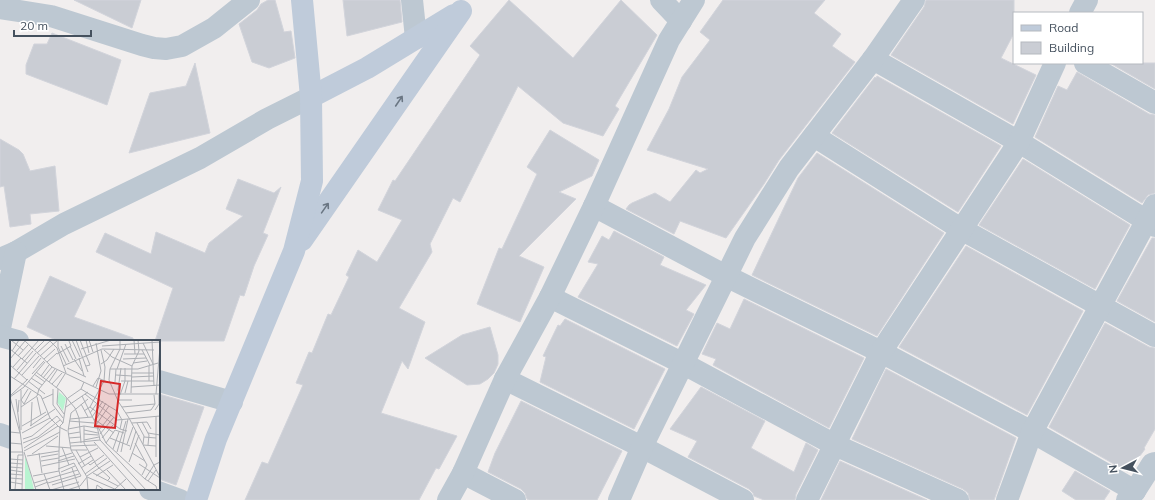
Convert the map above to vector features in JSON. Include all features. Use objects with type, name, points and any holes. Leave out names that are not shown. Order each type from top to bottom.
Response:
[{"type":"main road","points":[[196,500],[216,439],[294,251],[312,181],[311,97],[302,0]]},
{"type":"main road","points":[[311,97],[367,68],[466,6]]},
{"type":"main road","points":[[294,251],[466,6]]},
{"type":"street","points":[[0,8],[51,16],[142,45],[154,48],[166,48],[182,46],[214,28],[249,0]]},
{"type":"street","points":[[412,0],[416,38]]},
{"type":"street","points":[[660,0],[681,21]]},
{"type":"street","points":[[448,500],[464,473],[505,379],[550,297],[594,206],[670,40],[694,0]]},
{"type":"street","points":[[619,500],[642,447],[745,238],[789,168],[873,58],[914,0]]},
{"type":"street","points":[[1081,12],[1087,0]]},
{"type":"street","points":[[873,58],[1152,218],[1101,306],[1032,432],[1007,500]]},
{"type":"street","points":[[808,500],[881,352],[1019,142],[1055,64]]},
{"type":"street","points":[[1087,64],[1155,103]]},
{"type":"street","points":[[0,328],[8,256],[64,224],[200,158],[267,119],[311,97]]},
{"type":"street","points":[[814,136],[961,229],[1155,336]]},
{"type":"street","points":[[594,206],[726,276],[881,352],[1032,432],[1131,495],[1154,462]]},
{"type":"street","points":[[550,297],[684,364],[835,445],[958,500]]},
{"type":"street","points":[[0,336],[14,340]]},
{"type":"street","points":[[505,379],[642,447],[743,500]]},
{"type":"street","points":[[160,381],[232,402]]},
{"type":"street","points":[[0,434],[10,438]]},
{"type":"street","points":[[464,473],[515,500]]},
{"type":"street","points":[[153,490],[180,500]]},
{"type":"building","points":[[74,0],[141,0],[132,28]]},
{"type":"building","points":[[268,0],[275,0],[284,32],[291,31],[295,58],[269,68],[252,62],[239,24],[257,10],[261,4]]},
{"type":"building","points":[[343,0],[400,0],[402,22],[347,36]]},
{"type":"building","points":[[509,0],[573,58],[621,0],[657,35],[615,106],[619,109],[603,136],[563,123],[518,86],[460,202],[453,198],[430,244],[432,252],[399,308],[425,322],[408,369],[402,361],[381,413],[457,436],[439,469],[436,468],[419,500],[245,500],[262,462],[268,464],[303,385],[296,383],[309,352],[312,353],[328,314],[331,315],[349,277],[346,275],[358,250],[377,262],[402,220],[378,210],[393,180],[395,181],[480,55],[470,46]]},
{"type":"building","points":[[723,0],[825,0],[814,13],[841,34],[832,46],[855,62],[779,160],[726,238],[680,221],[674,234],[626,209],[632,203],[655,193],[670,202],[696,170],[700,173],[708,169],[647,150],[669,109],[682,77],[710,40],[700,32]]},
{"type":"building","points":[[926,0],[1014,0],[1013,35],[1001,58],[1036,75],[1013,124],[891,55],[924,7]]},
{"type":"building","points":[[52,33],[121,60],[107,105],[26,74],[26,65],[34,44],[47,44]]},
{"type":"building","points":[[195,63],[210,133],[129,153],[150,93],[186,86]]},
{"type":"building","points":[[1155,63],[1155,89],[1112,64]]},
{"type":"building","points":[[1077,72],[1149,114],[1155,115],[1155,193],[1148,195],[1142,203],[1035,137],[1058,86],[1067,90]]},
{"type":"building","points":[[877,76],[1001,146],[958,212],[832,133]]},
{"type":"building","points":[[550,130],[599,160],[592,176],[559,192],[576,199],[519,256],[544,267],[520,322],[477,304],[499,248],[502,249],[537,174],[527,167]]},
{"type":"building","points":[[0,139],[23,154],[30,171],[55,166],[59,211],[30,214],[31,224],[10,227],[4,186],[0,187]]},
{"type":"building","points":[[817,153],[944,233],[877,336],[752,275],[798,178]]},
{"type":"building","points":[[1023,159],[1130,225],[1095,289],[979,225]]},
{"type":"building","points":[[238,179],[274,193],[281,187],[263,233],[268,235],[254,266],[244,296],[240,295],[224,341],[155,340],[173,288],[96,252],[105,233],[151,254],[156,232],[205,253],[209,243],[243,216],[226,209]]},
{"type":"building","points":[[614,231],[664,257],[660,265],[706,285],[686,310],[694,314],[677,346],[578,297],[598,264],[588,262],[602,236],[609,240]]},
{"type":"building","points":[[1152,238],[1155,238],[1155,322],[1117,301]]},
{"type":"building","points":[[966,246],[1083,311],[1027,415],[899,347]]},
{"type":"building","points":[[50,276],[86,292],[74,317],[133,338],[133,340],[56,340],[27,327]]},
{"type":"building","points":[[744,299],[864,358],[829,428],[713,365],[716,359],[702,354],[717,323],[730,329]]},
{"type":"building","points":[[565,319],[665,369],[634,429],[540,382],[546,357],[543,356],[558,325],[560,326]]},
{"type":"building","points":[[1105,323],[1149,347],[1155,348],[1155,429],[1144,448],[1145,449],[1128,472],[1049,427]]},
{"type":"building","points":[[490,327],[498,355],[498,364],[494,373],[480,384],[467,385],[425,358],[462,335]]},
{"type":"building","points":[[886,369],[1016,438],[994,500],[970,500],[968,493],[963,489],[852,439]]},
{"type":"building","points":[[701,387],[765,421],[751,448],[794,472],[806,443],[818,450],[796,494],[795,500],[764,500],[754,496],[749,489],[688,457],[697,441],[670,429]]},
{"type":"building","points":[[160,394],[204,407],[176,485],[160,479]]},
{"type":"building","points":[[521,401],[622,451],[597,500],[529,500],[521,489],[488,472],[495,453]]},
{"type":"building","points":[[840,461],[927,500],[821,500]]},
{"type":"building","points":[[1075,471],[1110,491],[1104,500],[1076,500],[1062,491]]}]
